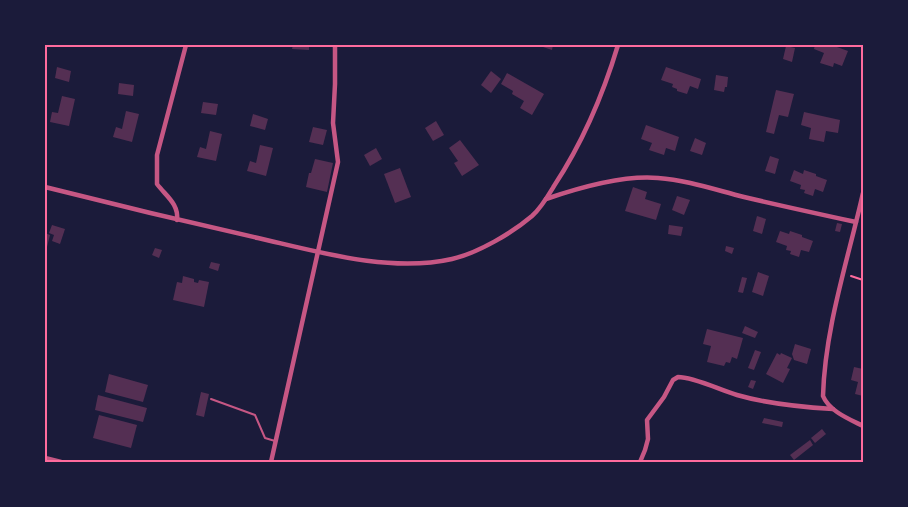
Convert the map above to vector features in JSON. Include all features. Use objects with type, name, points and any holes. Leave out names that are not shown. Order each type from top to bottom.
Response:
[{"type":"street","points":[[177,220],[178,212],[175,205],[157,184],[157,155],[186,45]]},
{"type":"street","points":[[271,462],[338,162],[333,122],[335,45]]},
{"type":"street","points":[[45,187],[177,220],[354,260],[415,263],[452,259],[473,252],[520,225],[546,199],[585,133],[596,108],[618,45]]},
{"type":"street","points":[[546,199],[570,190],[601,184],[638,178],[658,178],[688,183],[856,222]]},
{"type":"street","points":[[863,193],[842,274],[823,396],[833,409],[863,426]]},
{"type":"street","points":[[640,462],[646,450],[648,420],[651,412],[664,397],[673,380],[678,377],[766,402],[803,408],[833,409]]},
{"type":"street","points":[[45,458],[61,462]]},
{"type":"lane","points":[[211,399],[255,415],[266,438],[276,441]]},
{"type":"path","points":[[842,274],[863,280]]},
{"type":"building","points":[[293,45],[309,45],[309,50],[292,49]]},
{"type":"building","points":[[537,45],[553,45],[552,50]]},
{"type":"building","points":[[815,45],[838,45],[837,47],[848,51],[842,66],[834,63],[833,67],[820,63],[824,53],[814,49]]},
{"type":"building","points":[[786,46],[795,48],[792,62],[783,59]]},
{"type":"building","points":[[57,67],[71,71],[69,82],[55,78]]},
{"type":"building","points":[[666,67],[701,79],[698,89],[690,86],[687,94],[677,91],[677,89],[672,87],[673,84],[661,80]]},
{"type":"building","points":[[491,71],[501,79],[491,93],[481,85]]},
{"type":"building","points":[[507,73],[544,94],[532,115],[520,108],[524,101],[512,94],[513,91],[501,84]]},
{"type":"building","points":[[716,75],[728,77],[727,87],[725,87],[724,92],[714,90]]},
{"type":"building","points":[[119,83],[134,85],[133,96],[118,94]]},
{"type":"building","points":[[776,90],[794,94],[788,117],[779,115],[774,134],[766,132]]},
{"type":"building","points":[[62,96],[75,99],[69,126],[50,122],[52,112],[58,113]]},
{"type":"building","points":[[203,102],[218,104],[216,115],[201,113]]},
{"type":"building","points":[[126,111],[139,114],[132,142],[113,137],[116,127],[122,129]]},
{"type":"building","points":[[804,112],[840,120],[838,133],[826,131],[824,142],[809,139],[811,128],[801,125]]},
{"type":"building","points":[[253,114],[268,119],[265,130],[250,126]]},
{"type":"building","points":[[436,121],[444,135],[433,141],[425,128]]},
{"type":"building","points":[[646,125],[679,137],[675,151],[666,148],[664,155],[649,150],[652,143],[641,139]]},
{"type":"building","points":[[313,127],[327,130],[323,145],[309,142]]},
{"type":"building","points":[[210,131],[222,134],[216,161],[197,157],[200,147],[206,149]]},
{"type":"building","points":[[695,138],[706,143],[702,155],[690,151]]},
{"type":"building","points":[[460,140],[479,165],[462,176],[454,163],[458,161],[449,148]]},
{"type":"building","points":[[260,145],[273,148],[266,176],[247,171],[250,161],[256,163]]},
{"type":"building","points":[[376,148],[382,159],[370,166],[364,155]]},
{"type":"building","points":[[770,156],[779,159],[775,174],[765,171]]},
{"type":"building","points":[[315,159],[333,163],[327,192],[306,187]]},
{"type":"building","points":[[400,168],[411,197],[395,203],[384,174]]},
{"type":"building","points":[[794,170],[803,174],[804,170],[827,180],[823,192],[815,189],[813,196],[804,193],[805,190],[800,189],[801,185],[790,181]]},
{"type":"building","points":[[633,187],[647,192],[645,199],[661,204],[656,220],[625,211]]},
{"type":"building","points":[[677,196],[690,200],[684,215],[672,210]]},
{"type":"building","points":[[757,216],[766,219],[762,234],[753,231]]},
{"type":"building","points":[[837,223],[842,224],[840,232],[835,231]]},
{"type":"building","points":[[52,225],[65,229],[60,244],[52,241],[54,235],[49,233]]},
{"type":"building","points":[[669,225],[683,227],[681,236],[668,234]]},
{"type":"building","points":[[780,231],[789,234],[790,231],[813,241],[809,252],[801,250],[799,257],[790,254],[791,251],[786,250],[787,246],[776,242]]},
{"type":"building","points":[[45,233],[50,235],[46,251],[45,251]]},
{"type":"building","points":[[726,246],[734,248],[732,254],[725,251]]},
{"type":"building","points":[[155,248],[162,250],[159,258],[152,255]]},
{"type":"building","points":[[211,262],[220,264],[218,271],[209,268]]},
{"type":"building","points":[[758,272],[769,276],[763,296],[752,292]]},
{"type":"building","points":[[183,276],[194,279],[194,282],[198,283],[199,280],[209,282],[204,307],[173,300],[177,282],[182,283]]},
{"type":"building","points":[[742,277],[747,278],[743,293],[738,292]]},
{"type":"building","points":[[745,326],[758,332],[755,338],[742,333]]},
{"type":"building","points":[[707,329],[743,338],[737,359],[732,357],[730,363],[726,362],[724,366],[707,362],[711,346],[703,344]]},
{"type":"building","points":[[795,344],[811,349],[807,364],[794,360],[792,354]]},
{"type":"building","points":[[755,350],[761,352],[754,370],[748,368]]},
{"type":"building","points":[[777,353],[792,358],[787,368],[790,369],[783,383],[766,374]]},
{"type":"building","points":[[854,367],[863,369],[863,396],[855,394],[858,382],[851,380]]},
{"type":"building","points":[[109,374],[148,385],[143,402],[105,392]]},
{"type":"building","points":[[751,380],[756,381],[753,389],[748,387]]},
{"type":"building","points":[[201,392],[209,394],[204,417],[196,415]]},
{"type":"building","points":[[98,395],[147,408],[143,422],[95,410]]},
{"type":"building","points":[[99,415],[137,425],[131,448],[93,438]]},
{"type":"building","points":[[764,418],[783,422],[782,427],[762,423]]},
{"type":"building","points":[[822,429],[826,434],[815,443],[811,438]]},
{"type":"building","points":[[810,440],[813,445],[794,460],[790,455]]}]
